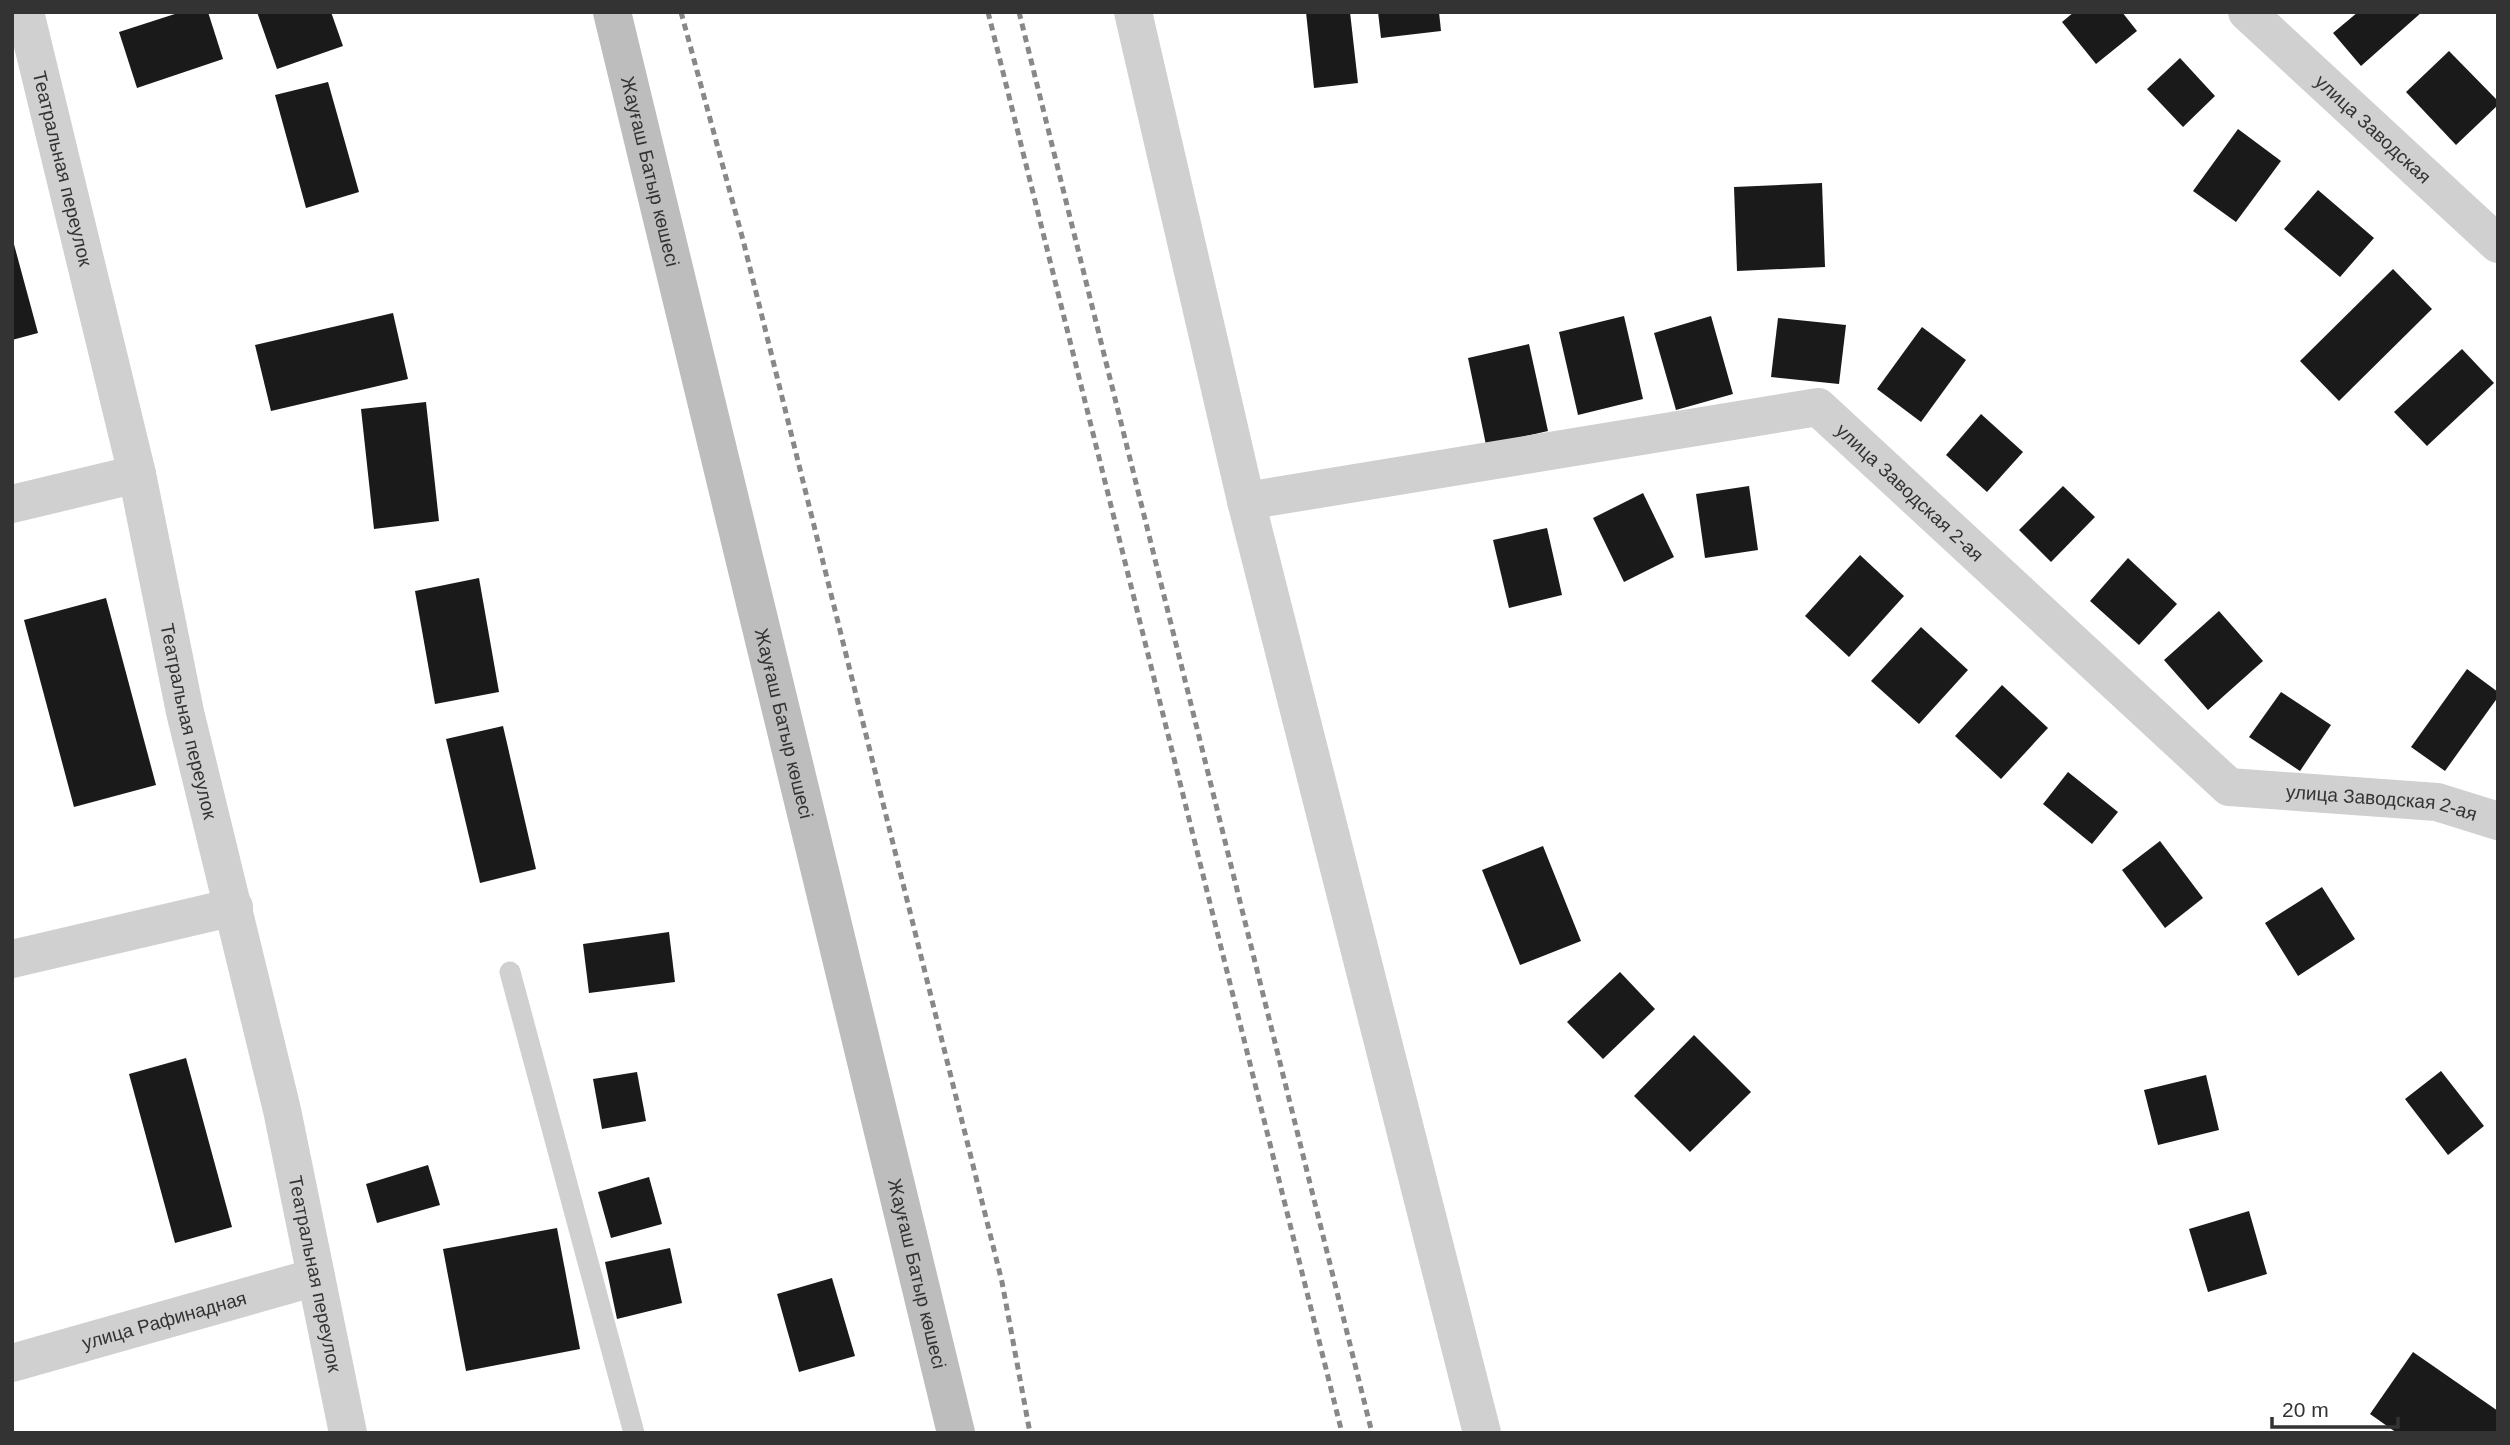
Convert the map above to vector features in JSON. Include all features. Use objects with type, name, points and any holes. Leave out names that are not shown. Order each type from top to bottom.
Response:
[{"type":"main road","name":"Жауғаш Батыр көшесі","points":[[612,12],[956,1433]]},
{"type":"street","name":"Театральная переулок","points":[[24,12],[137,474],[186,712],[282,1110],[348,1433]]},
{"type":"street","points":[[1133,12],[1246,501],[1482,1433]]},
{"type":"street","name":"улица Заводская","points":[[2248,12],[2498,244]]},
{"type":"street","name":"улица Заводская 2-ая","points":[[1246,501],[1818,407],[2229,788],[2437,802],[2498,821]]},
{"type":"street","points":[[12,504],[137,474]]},
{"type":"street","points":[[12,958],[234,907]]},
{"type":"street","name":"улица Рафинадная","points":[[12,1363],[316,1277]]},
{"type":"lane","points":[[510,972],[634,1433]]},
{"type":"building","points":[[181,12],[208,12],[223,59],[137,88],[119,32]]},
{"type":"building","points":[[257,12],[331,12],[343,46],[277,69]]},
{"type":"building","points":[[1306,12],[1350,12],[1358,83],[1314,88]]},
{"type":"building","points":[[1378,12],[1439,12],[1441,31],[1381,38]]},
{"type":"building","points":[[2074,12],[2122,12],[2137,31],[2096,64],[2062,22]]},
{"type":"building","points":[[2358,12],[2422,12],[2361,66],[2333,33]]},
{"type":"building","points":[[2449,51],[2498,101],[2498,105],[2456,145],[2406,92]]},
{"type":"building","points":[[2180,58],[2215,96],[2183,127],[2147,89]]},
{"type":"building","points":[[328,82],[359,192],[306,208],[275,95]]},
{"type":"building","points":[[2238,129],[2281,161],[2236,222],[2193,191]]},
{"type":"building","points":[[1822,183],[1825,267],[1737,271],[1734,187]]},
{"type":"building","points":[[2318,190],[2374,238],[2340,277],[2284,229]]},
{"type":"building","points":[[12,237],[38,333],[12,340]]},
{"type":"building","points":[[2393,269],[2432,309],[2339,401],[2300,361]]},
{"type":"building","points":[[393,313],[408,379],[271,411],[255,345]]},
{"type":"building","points":[[1624,316],[1643,399],[1578,415],[1559,332]]},
{"type":"building","points":[[1711,316],[1733,394],[1676,410],[1654,333]]},
{"type":"building","points":[[1778,318],[1846,325],[1839,384],[1771,377]]},
{"type":"building","points":[[1922,327],[1966,360],[1921,422],[1877,389]]},
{"type":"building","points":[[1529,344],[1548,431],[1486,445],[1468,358]]},
{"type":"building","points":[[2462,349],[2494,383],[2427,446],[2394,412]]},
{"type":"building","points":[[426,402],[439,521],[374,529],[361,409]]},
{"type":"building","points":[[1981,414],[2023,452],[1987,492],[1946,455]]},
{"type":"building","points":[[1749,486],[1758,550],[1705,558],[1696,494]]},
{"type":"building","points":[[2063,486],[2095,517],[2051,562],[2019,530]]},
{"type":"building","points":[[1643,493],[1674,557],[1624,582],[1593,518]]},
{"type":"building","points":[[1547,528],[1562,595],[1509,608],[1493,540]]},
{"type":"building","points":[[1860,555],[1904,596],[1849,657],[1805,616]]},
{"type":"building","points":[[2128,558],[2177,604],[2139,645],[2090,601]]},
{"type":"building","points":[[479,578],[499,692],[435,704],[415,591]]},
{"type":"building","points":[[106,598],[156,785],[74,807],[24,620]]},
{"type":"building","points":[[2219,611],[2263,661],[2208,710],[2164,660]]},
{"type":"building","points":[[1921,627],[1968,670],[1919,724],[1871,681]]},
{"type":"building","points":[[2467,669],[2498,692],[2498,697],[2445,771],[2411,747]]},
{"type":"building","points":[[2002,685],[2048,728],[2001,779],[1955,736]]},
{"type":"building","points":[[2281,692],[2331,725],[2300,771],[2249,737]]},
{"type":"building","points":[[503,726],[536,869],[480,883],[446,739]]},
{"type":"building","points":[[2068,772],[2118,812],[2092,844],[2043,804]]},
{"type":"building","points":[[2160,841],[2203,898],[2165,928],[2122,870]]},
{"type":"building","points":[[1543,846],[1581,941],[1520,965],[1482,870]]},
{"type":"building","points":[[2322,887],[2355,939],[2298,976],[2265,923]]},
{"type":"building","points":[[669,932],[675,982],[589,993],[583,944]]},
{"type":"building","points":[[1620,972],[1655,1009],[1603,1059],[1567,1022]]},
{"type":"building","points":[[1694,1035],[1751,1092],[1690,1152],[1634,1096]]},
{"type":"building","points":[[186,1058],[232,1227],[175,1243],[129,1074]]},
{"type":"building","points":[[2441,1071],[2484,1126],[2448,1155],[2405,1099]]},
{"type":"building","points":[[637,1072],[646,1121],[602,1129],[593,1079]]},
{"type":"building","points":[[2206,1075],[2219,1130],[2158,1145],[2144,1090]]},
{"type":"building","points":[[428,1165],[440,1205],[377,1223],[366,1184]]},
{"type":"building","points":[[649,1177],[662,1224],[611,1238],[598,1192]]},
{"type":"building","points":[[2249,1211],[2267,1274],[2208,1292],[2189,1229]]},
{"type":"building","points":[[557,1228],[580,1349],[466,1371],[443,1249]]},
{"type":"building","points":[[670,1248],[682,1303],[617,1319],[605,1262]]},
{"type":"building","points":[[832,1278],[855,1356],[799,1372],[777,1294]]},
{"type":"building","points":[[2413,1352],[2498,1411],[2498,1433],[2397,1433],[2370,1414]]},
{"type":"railway","points":[[681,12],[743,240],[1002,1282],[1030,1433]]},
{"type":"railway","points":[[988,12],[1342,1433]]},
{"type":"railway","points":[[1019,12],[1372,1433]]}]
